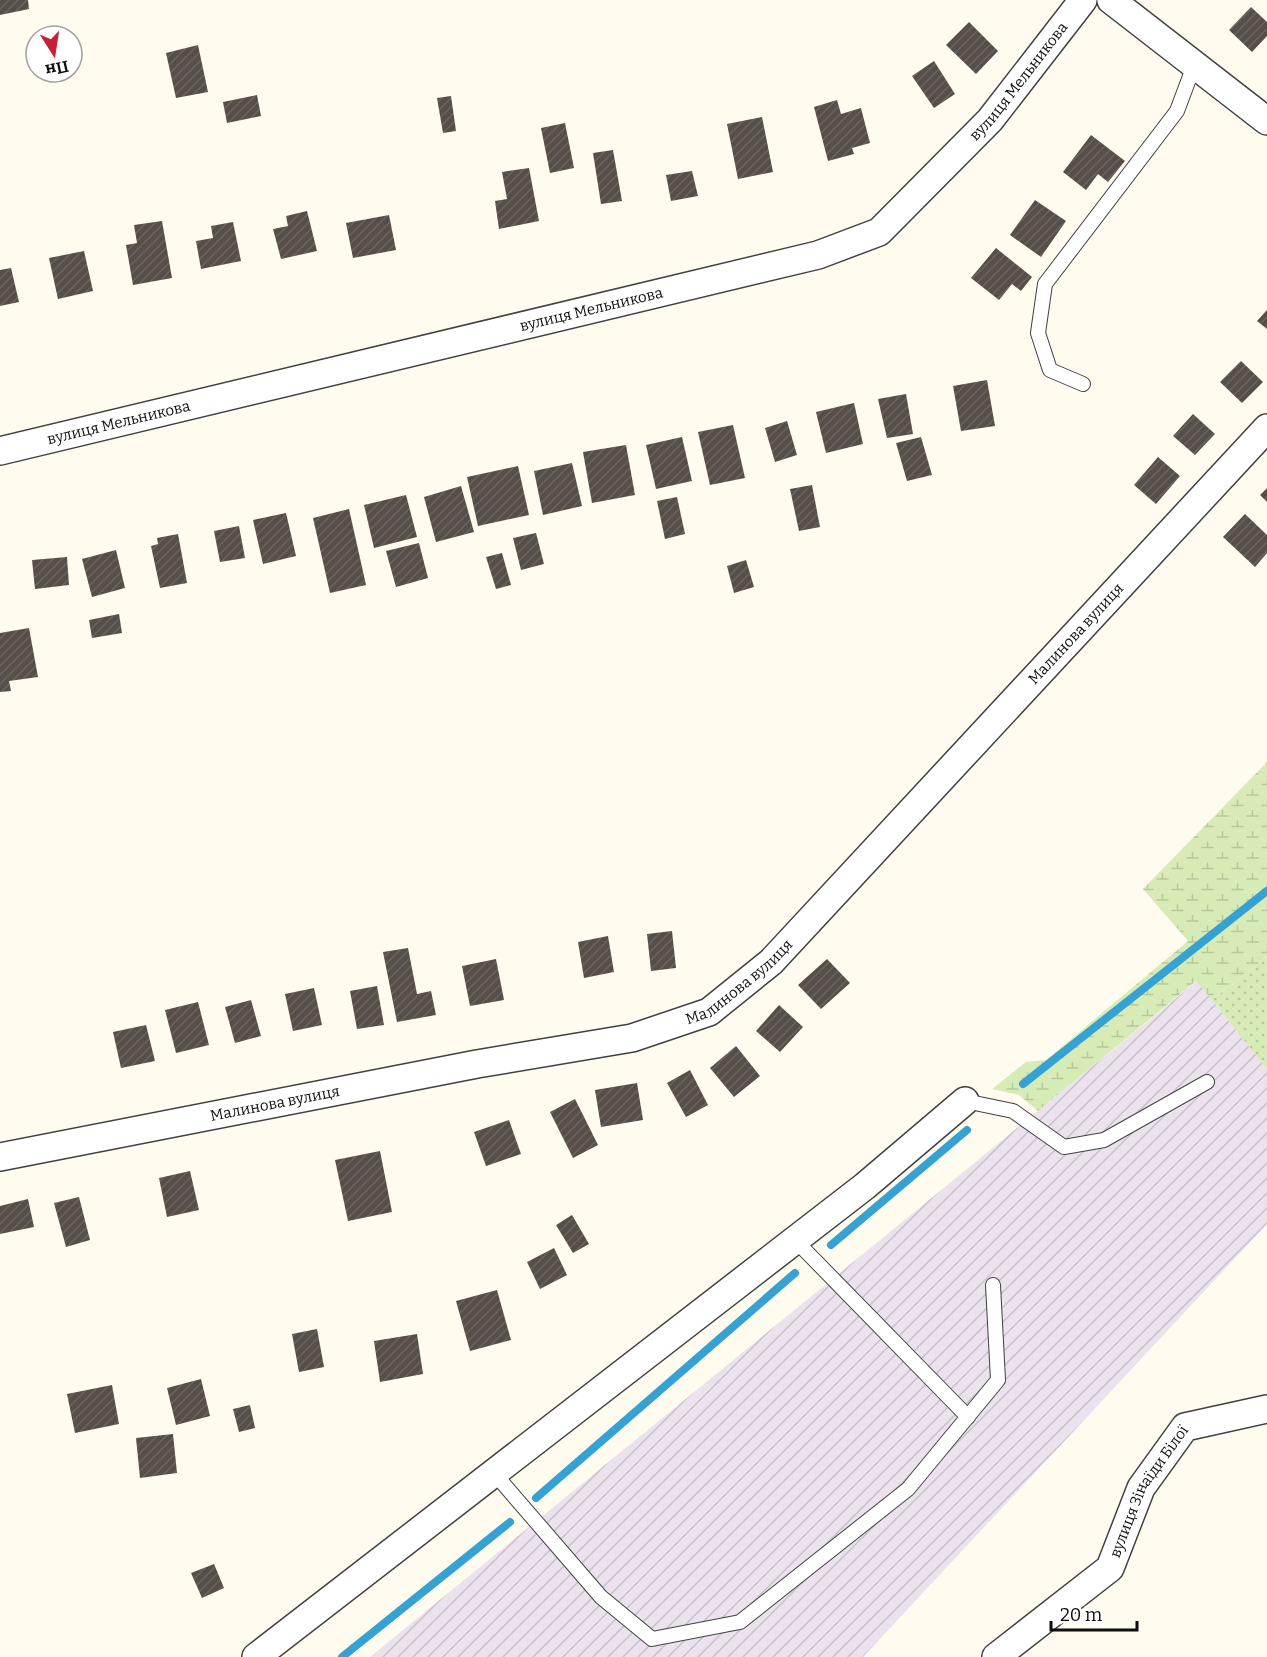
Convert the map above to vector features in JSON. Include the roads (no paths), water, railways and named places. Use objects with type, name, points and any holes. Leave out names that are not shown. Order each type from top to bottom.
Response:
[{"type":"street","name":"вулиця Мельникова","points":[[0,451],[818,255],[879,232],[990,120],[1083,0]]},
{"type":"street","points":[[1111,0],[1267,121]]},
{"type":"street","name":"Малинова вулиця","points":[[0,1157],[477,1064],[632,1038],[709,1012],[771,962],[1267,428]]},
{"type":"street","points":[[256,1657],[865,1186],[965,1101]]},
{"type":"street","name":"вулиця Зінаїди Білої","points":[[996,1657],[1110,1568],[1141,1488],[1185,1427],[1267,1409]]},
{"type":"lane","points":[[1083,384],[1050,370],[1038,333],[1045,284],[1177,111],[1195,63]]},
{"type":"lane","points":[[965,1101],[1013,1111],[1064,1147],[1104,1140],[1207,1082]]},
{"type":"lane","points":[[794,1239],[968,1418]]},
{"type":"lane","points":[[494,1473],[601,1596],[652,1639],[740,1622],[908,1489],[998,1380],[993,1285]]},
{"type":"waterway","points":[[1023,1084],[1267,891]]},
{"type":"waterway","points":[[831,1245],[967,1130]]},
{"type":"waterway","points":[[536,1498],[795,1273]]},
{"type":"waterway","points":[[342,1657],[510,1522]]}]
